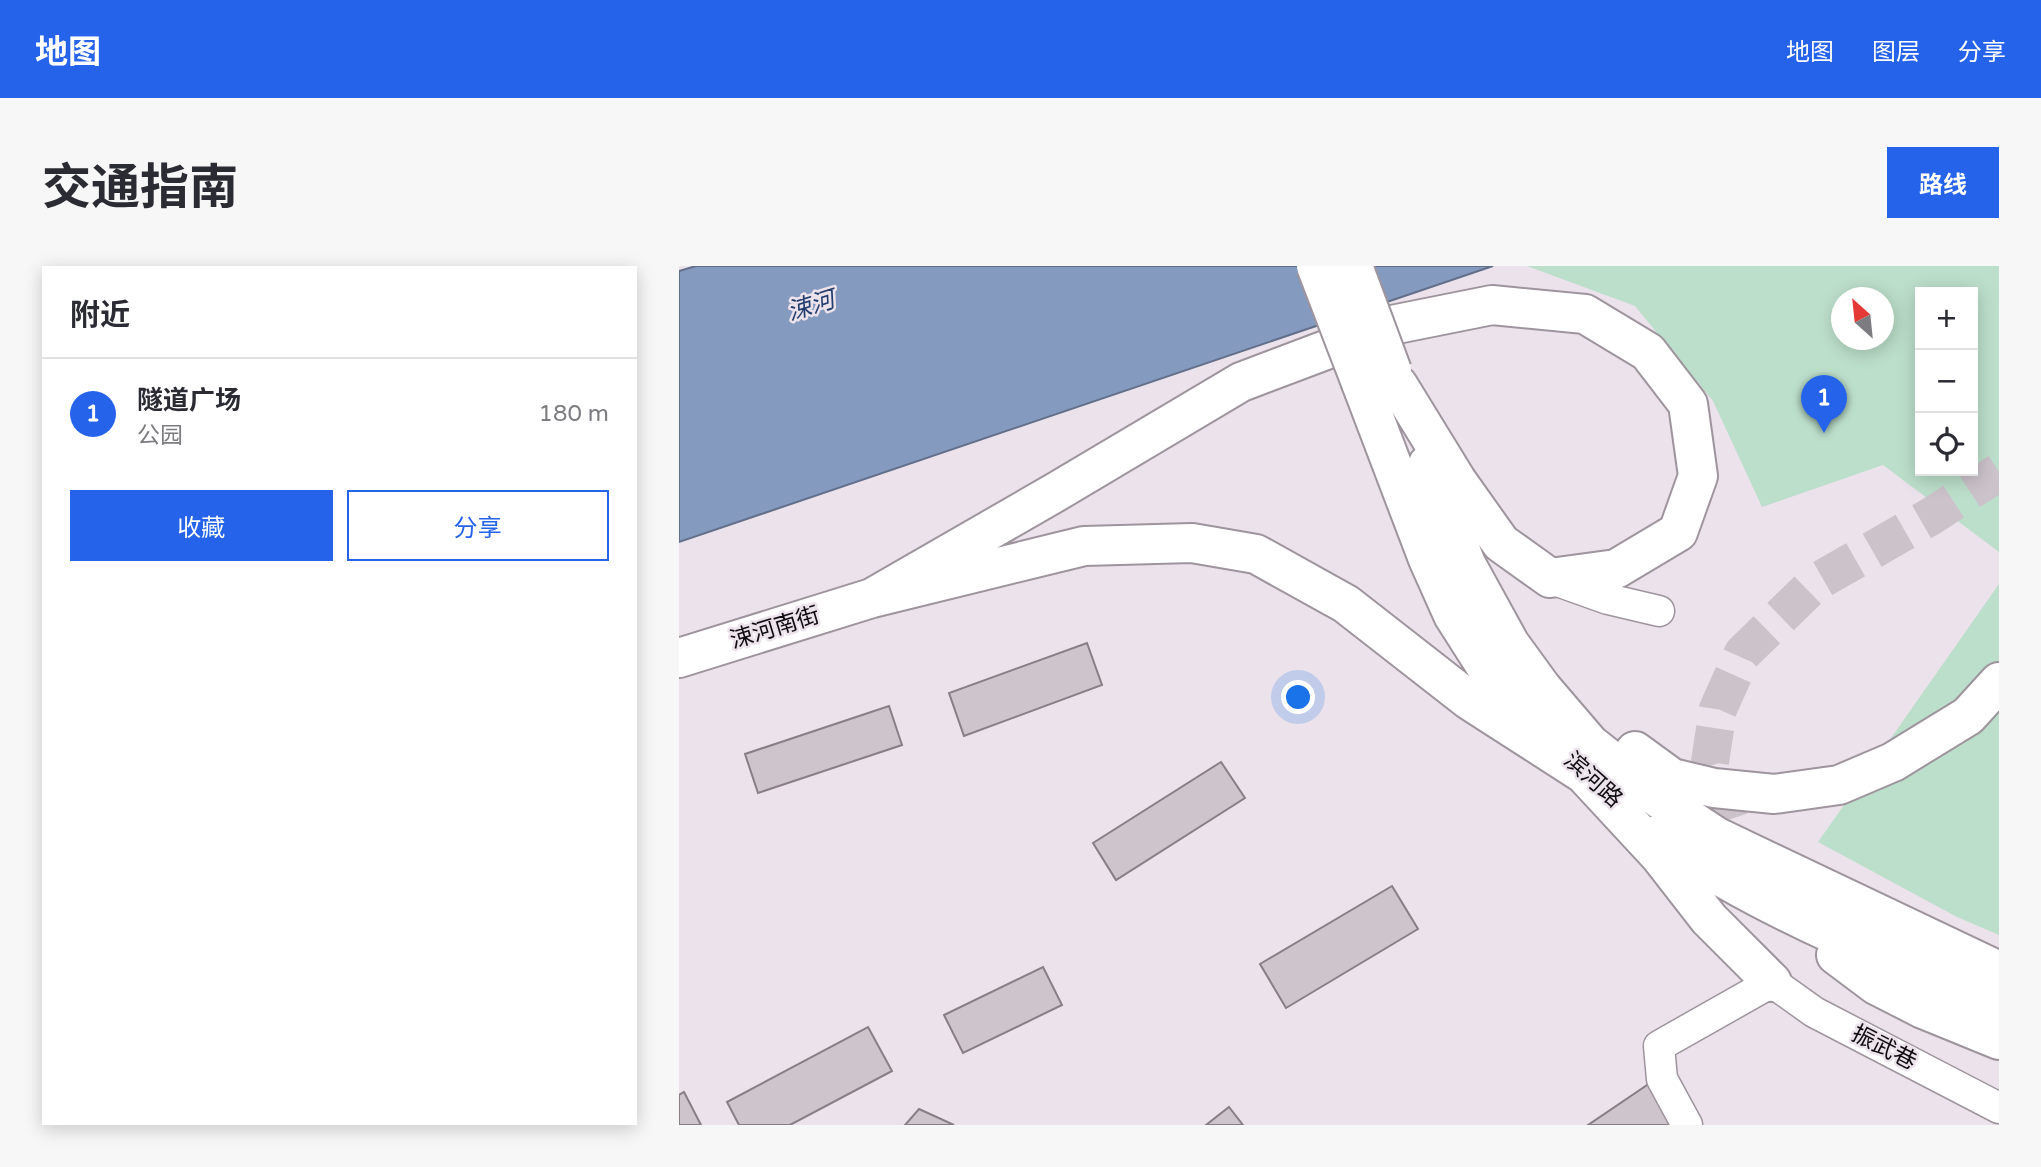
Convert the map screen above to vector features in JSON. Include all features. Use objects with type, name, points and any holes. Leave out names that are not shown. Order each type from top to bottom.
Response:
[{"type":"main road","points":[[871,598],[1241,382],[1392,325],[1492,305],[1585,314],[1648,352],[1688,404],[1698,476],[1678,532],[1616,569],[1550,578],[1501,543],[1384,380],[1316,266]]},
{"type":"main road","points":[[1353,266],[1384,380]]},
{"type":"main road","name":"滨河路","points":[[1384,380],[1428,559],[1453,615],[1488,670],[1523,712],[1584,774],[1670,846],[1753,895],[1854,944],[1999,980]]},
{"type":"main road","name":"滨河路","points":[[1384,380],[1466,564],[1510,644],[1542,688],[1590,744],[1661,800],[1717,837],[1999,980]]},
{"type":"main road","points":[[1457,481],[1508,591],[1535,639],[1584,702],[1620,740],[1672,778],[1714,788],[1774,794],[1839,785],[1893,762],[1968,716],[1999,682]]},
{"type":"main road","points":[[871,598],[1084,546],[1192,543],[1256,554],[1346,604],[1469,700],[1584,774],[1660,856],[1709,919],[1772,982]]},
{"type":"main road","name":"涑河南街","points":[[679,657],[871,598]]},
{"type":"main road","points":[[1836,955],[1876,985],[1911,1003],[1999,1040]]},
{"type":"street","points":[[1550,578],[1608,599],[1659,611]]},
{"type":"street","points":[[1686,1125],[1662,1079],[1659,1046],[1772,982]]},
{"type":"street","name":"振武巷","points":[[1772,982],[1814,1012],[1999,1108]]},
{"type":"green space","points":[[1527,266],[1999,266],[1999,552],[1883,465],[1762,507],[1713,401],[1635,306]]},
{"type":"green space","points":[[1999,584],[1999,935],[1957,917],[1818,842]]},
{"type":"water","name":"涑河","points":[[696,266],[1493,266],[679,542],[679,271]]},
{"type":"building","points":[[1087,643],[1102,685],[964,736],[949,693]]},
{"type":"building","points":[[889,706],[902,745],[758,793],[745,754]]},
{"type":"building","points":[[1221,762],[1245,798],[1116,880],[1093,843]]},
{"type":"building","points":[[1392,886],[1418,929],[1286,1008],[1260,964]]},
{"type":"building","points":[[1043,967],[1062,1005],[963,1053],[944,1015]]},
{"type":"building","points":[[868,1027],[892,1071],[790,1125],[739,1125],[727,1102]]},
{"type":"building","points":[[1656,1079],[1676,1125],[1588,1125]]},
{"type":"building","points":[[684,1092],[701,1125],[679,1125],[679,1095]]},
{"type":"building","points":[[1229,1107],[1243,1125],[1206,1125]]},
{"type":"building","points":[[919,1109],[954,1125],[905,1125]]},
{"type":"tunnel","points":[[1756,869],[1739,848],[1710,762],[1718,709],[1743,653],[1815,583],[1930,517],[1999,472]]},
{"type":"place","name":"隧道广场","points":[[1824,433]]}]
